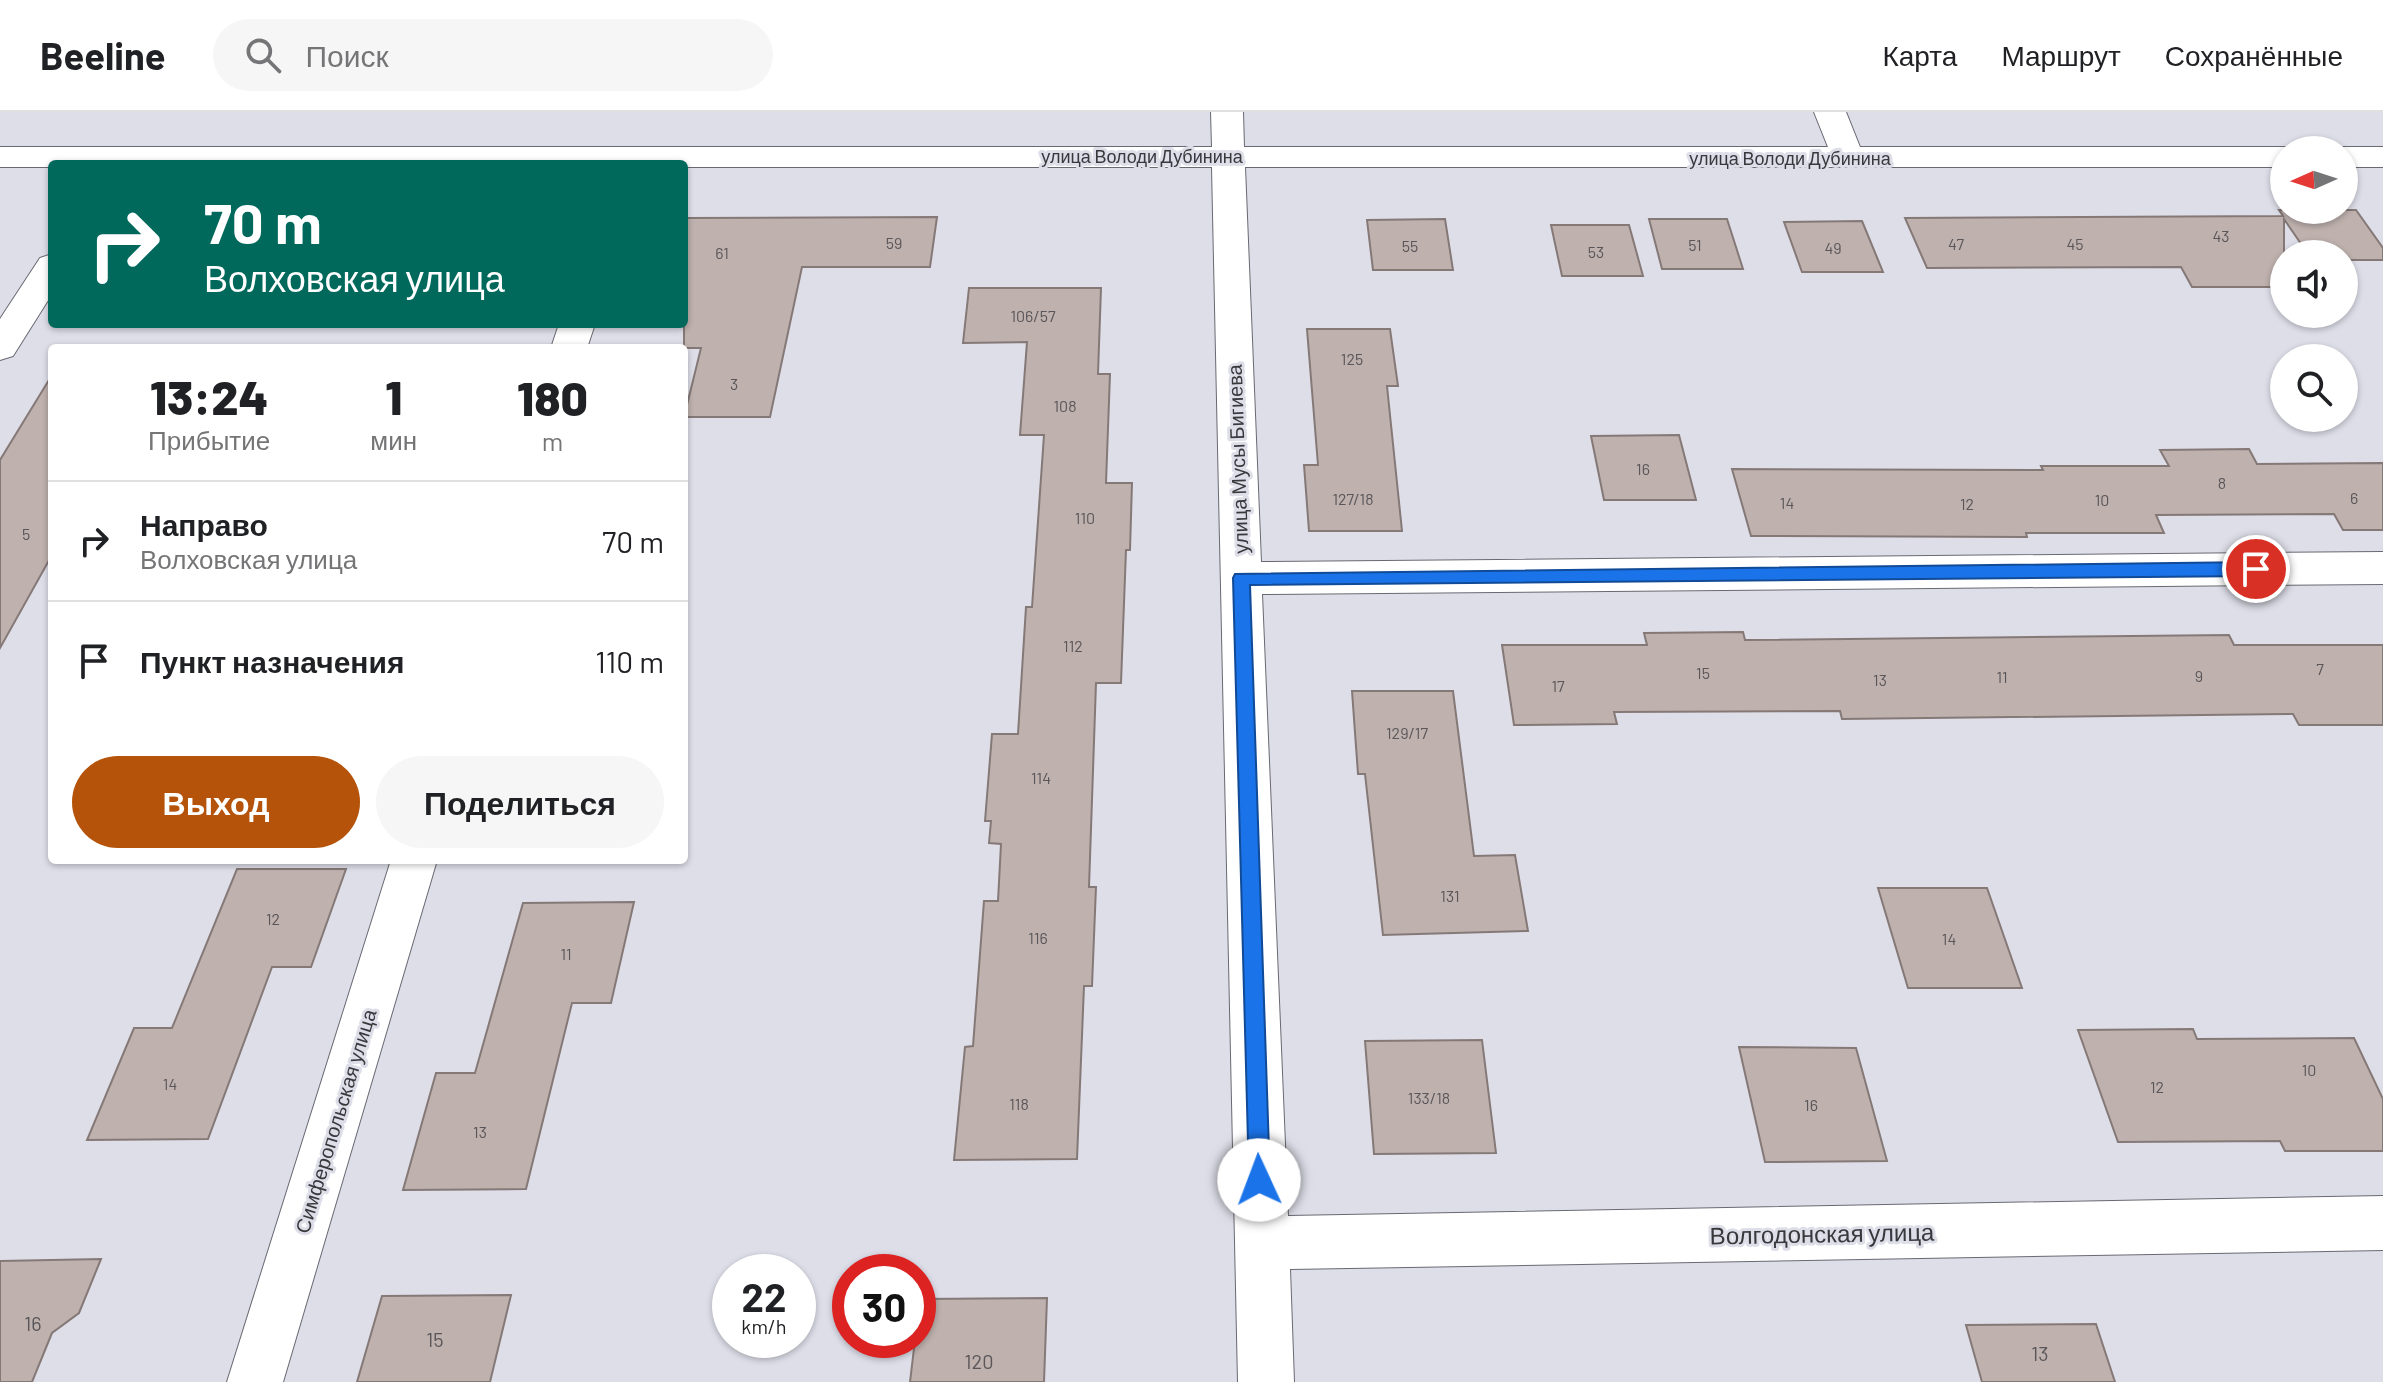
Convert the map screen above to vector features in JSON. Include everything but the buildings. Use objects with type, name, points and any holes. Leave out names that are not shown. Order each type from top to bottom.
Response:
[{"type":"street","name":"улица Мусы Бигиева","points":[[1227,112],[1266,1382]]},
{"type":"street","points":[[1830,112],[1849,158]]},
{"type":"street","name":"улица Володи Дубинина","points":[[626,160],[1228,156],[2270,157]]},
{"type":"street","name":"улица Володи Дубинина","points":[[0,157],[88,160]]},
{"type":"street","points":[[2358,157],[2383,157]]},
{"type":"street","points":[[0,347],[48,272]]},
{"type":"street","points":[[1241,578],[2383,568]]},
{"type":"street","name":"Симферопольская улица","points":[[255,1382],[413,864]]},
{"type":"street","name":"Волгодонская улица","points":[[1261,1243],[2383,1223]]},
{"type":"route","points":[[1259,1180],[1241,578],[2256,569]]}]
